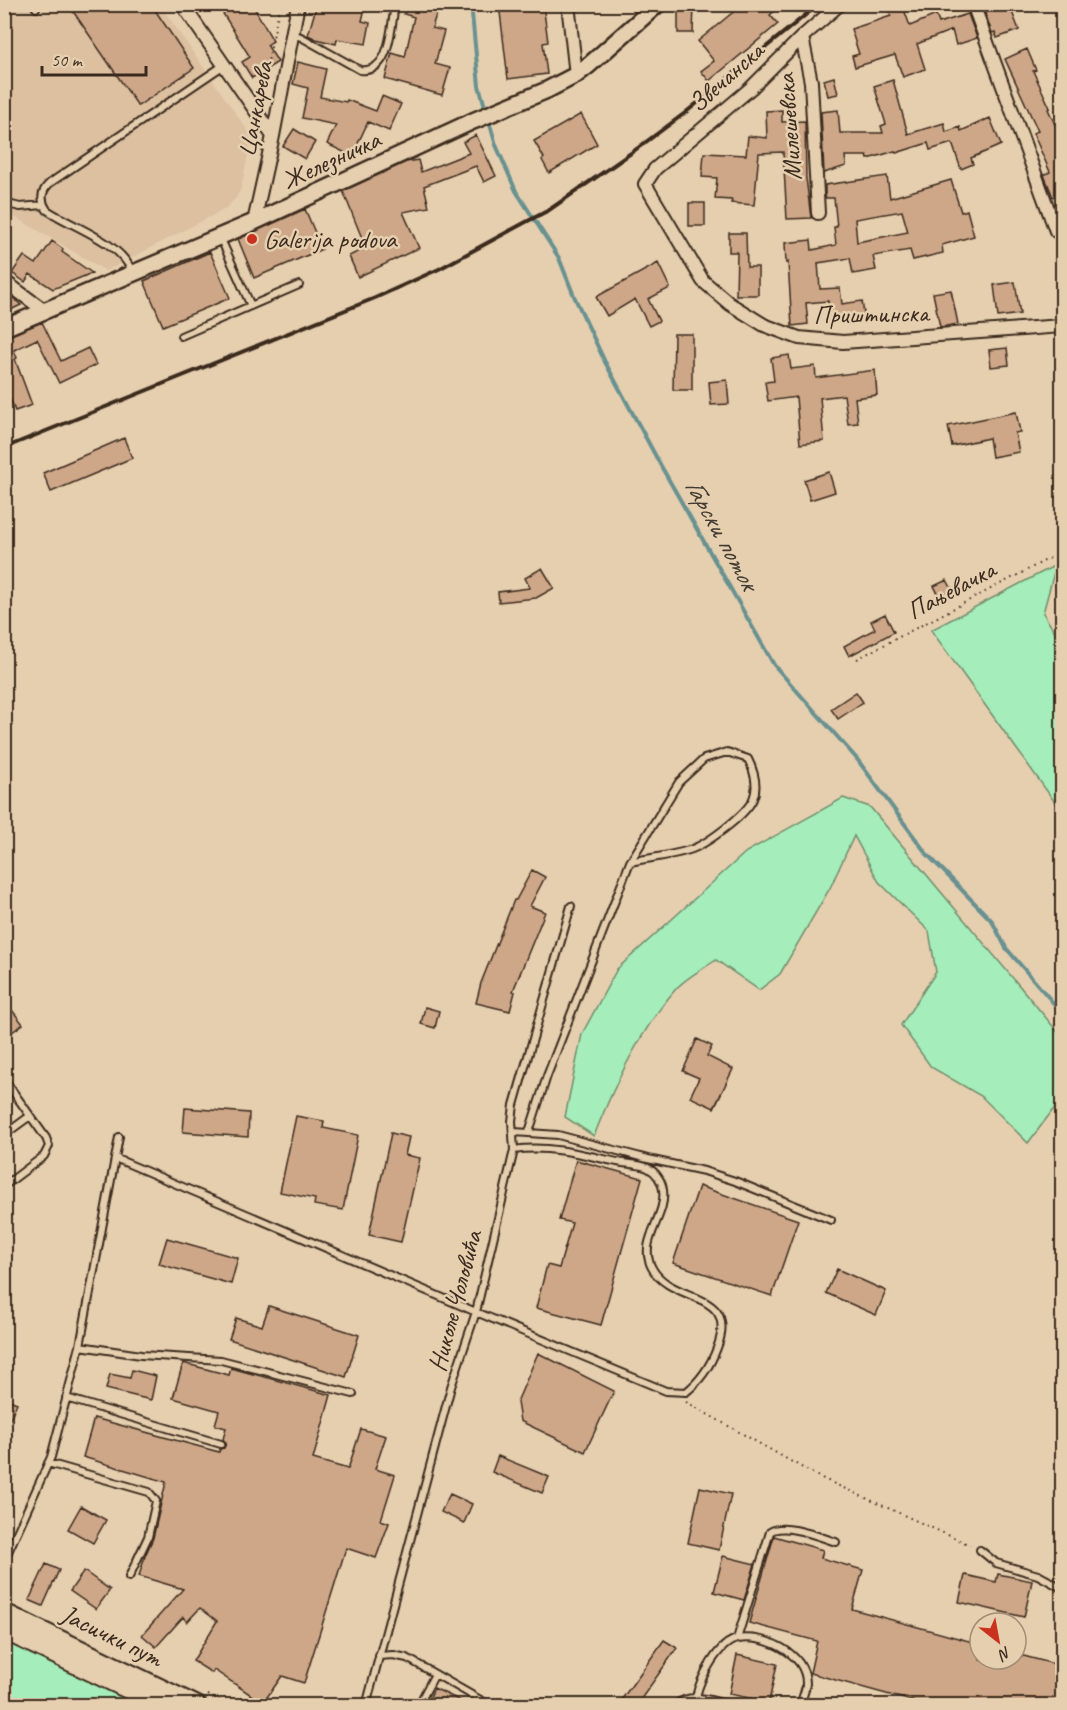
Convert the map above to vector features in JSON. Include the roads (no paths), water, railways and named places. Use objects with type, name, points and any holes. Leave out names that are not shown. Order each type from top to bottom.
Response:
[{"type":"main road","name":"Јасички пут","points":[[4,1613],[197,1706]]},
{"type":"main road","name":"Јасички пут","points":[[4,1630],[164,1706]]},
{"type":"street","points":[[182,4],[273,136]]},
{"type":"street","name":"Цанкарева","points":[[254,222],[298,4]]},
{"type":"street","points":[[568,4],[576,75]]},
{"type":"street","name":"Железничка","points":[[4,328],[254,222],[576,75],[658,4]]},
{"type":"street","name":"Звечанска","points":[[645,184],[655,169],[751,88],[802,37],[840,4]]},
{"type":"street","points":[[973,4],[1056,231]]},
{"type":"street","name":"Милешевска","points":[[802,37],[811,82],[818,213]]},
{"type":"street","name":"Приштинска","points":[[645,184],[703,281],[730,304],[764,325],[799,338],[843,342],[1062,326]]},
{"type":"street","points":[[4,281],[45,310]]},
{"type":"lane","points":[[292,34],[360,70],[371,70],[384,59],[395,4]]},
{"type":"lane","points":[[133,273],[127,260],[117,250],[52,213],[44,205],[42,195],[50,183],[224,65]]},
{"type":"lane","points":[[4,203],[20,207],[44,205]]},
{"type":"lane","points":[[220,236],[251,306]]},
{"type":"lane","points":[[181,336],[299,285]]},
{"type":"lane","points":[[529,1132],[547,1076],[630,862],[679,782],[704,759],[727,752],[748,759],[756,774],[753,798],[714,838],[690,850],[630,862]]},
{"type":"lane","name":"Николе Чоловића","points":[[366,1706],[451,1387],[476,1312],[514,1150],[512,1121],[514,1105],[571,906]]},
{"type":"lane","points":[[4,1080],[48,1142],[48,1150],[44,1156],[4,1186]]},
{"type":"lane","points":[[4,1134],[30,1116]]},
{"type":"lane","points":[[514,1132],[558,1135],[704,1171],[735,1181],[831,1220]]},
{"type":"lane","points":[[4,1561],[48,1463],[66,1398],[80,1346],[119,1137]]},
{"type":"lane","points":[[115,1158],[666,1391],[686,1392],[709,1365],[719,1343],[722,1324],[712,1306],[666,1284],[651,1267],[646,1252],[664,1195],[660,1178],[648,1168],[562,1150],[536,1148],[514,1150]]},
{"type":"lane","points":[[80,1346],[141,1355],[221,1360],[353,1394]]},
{"type":"lane","points":[[66,1398],[221,1444]]},
{"type":"lane","points":[[48,1463],[152,1494],[156,1501],[148,1537],[129,1577]]},
{"type":"lane","points":[[737,1639],[770,1532],[776,1528],[792,1529],[836,1542]]},
{"type":"lane","points":[[980,1550],[996,1563],[1038,1575],[1062,1587]]},
{"type":"lane","points":[[696,1697],[708,1667],[729,1643],[737,1639],[767,1641],[783,1648],[796,1660],[804,1675],[806,1684],[800,1706]]},
{"type":"lane","points":[[379,1656],[400,1656],[490,1706]]},
{"type":"lane","points":[[418,1706],[435,1674]]},
{"type":"lane","points":[[674,1706],[686,1698],[696,1697],[733,1706]]},
{"type":"waterway","name":"Гарски поток","points":[[471,4],[479,86],[486,110]]},
{"type":"waterway","name":"Гарски поток","points":[[488,118],[496,145],[516,191],[559,258],[605,362],[774,665],[857,759],[926,853],[992,921],[1006,948],[1062,1013]]},
{"type":"railway","points":[[4,448],[375,298],[439,269],[549,210],[685,113],[819,4]]},
{"type":"place","name":"Galerija podova","points":[[252,239]]}]
